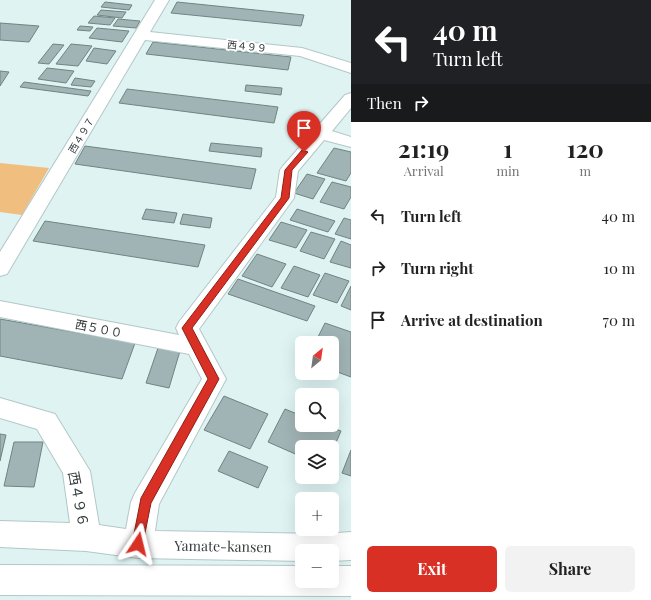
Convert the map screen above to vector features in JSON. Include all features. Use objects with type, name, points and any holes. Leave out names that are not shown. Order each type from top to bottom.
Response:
[{"type":"street","name":"西４９７","points":[[0,269],[162,0]]},
{"type":"street","name":"西４９９","points":[[141,35],[302,52],[351,68]]},
{"type":"street","points":[[138,544],[145,502],[214,379],[187,328],[285,198],[288,170],[351,98]]},
{"type":"street","points":[[320,134],[351,142]]},
{"type":"street","name":"西５００","points":[[0,308],[198,347]]},
{"type":"street","name":"西４９６","points":[[0,408],[46,421],[76,471],[82,502],[86,537]]},
{"type":"street","name":"Yamate-kansen","points":[[0,534],[86,537],[138,544],[322,548],[351,546]]},
{"type":"street","points":[[0,580],[351,581]]},
{"type":"shaded area","points":[[0,163],[49,168],[22,215],[0,212]]},
{"type":"building","points":[[105,2],[132,5],[129,10],[101,7]]},
{"type":"building","points":[[177,2],[304,15],[301,26],[171,13]]},
{"type":"building","points":[[101,10],[126,12],[122,18],[97,15]]},
{"type":"building","points":[[94,16],[115,18],[110,25],[88,23]]},
{"type":"building","points":[[118,19],[140,21],[136,28],[113,26]]},
{"type":"building","points":[[0,23],[39,26],[29,42],[0,40]]},
{"type":"building","points":[[80,26],[93,27],[90,31],[77,30]]},
{"type":"building","points":[[97,28],[129,31],[122,42],[89,38]]},
{"type":"building","points":[[153,42],[291,57],[288,70],[146,54]]},
{"type":"building","points":[[53,44],[64,45],[49,64],[38,63]]},
{"type":"building","points":[[71,44],[92,46],[78,66],[56,64]]},
{"type":"building","points":[[94,48],[116,51],[107,64],[86,61]]},
{"type":"building","points":[[47,68],[74,71],[66,83],[38,79]]},
{"type":"building","points":[[0,71],[9,72],[0,86]]},
{"type":"building","points":[[75,78],[95,81],[91,87],[71,85]]},
{"type":"building","points":[[24,82],[91,91],[88,96],[20,87]]},
{"type":"building","points":[[246,85],[282,88],[281,95],[245,91]]},
{"type":"building","points":[[127,89],[278,107],[274,123],[119,103]]},
{"type":"building","points":[[211,143],[262,148],[261,157],[209,151]]},
{"type":"building","points":[[85,146],[256,169],[251,189],[75,164]]},
{"type":"building","points":[[334,148],[351,152],[351,173],[346,181],[317,173]]},
{"type":"building","points":[[307,174],[325,179],[313,199],[294,193]]},
{"type":"building","points":[[332,182],[351,187],[351,197],[344,209],[320,202]]},
{"type":"building","points":[[146,209],[177,213],[174,223],[142,219]]},
{"type":"building","points":[[297,209],[335,221],[328,232],[290,220]]},
{"type":"building","points":[[183,214],[212,218],[210,228],[180,224]]},
{"type":"building","points":[[344,218],[351,220],[351,239],[335,234]]},
{"type":"building","points":[[45,221],[205,245],[198,267],[33,241]]},
{"type":"building","points":[[281,222],[307,230],[296,248],[269,240]]},
{"type":"building","points":[[311,232],[335,239],[324,259],[300,251]]},
{"type":"building","points":[[341,241],[351,245],[351,268],[330,262]]},
{"type":"building","points":[[257,254],[286,264],[272,287],[242,276]]},
{"type":"building","points":[[294,266],[320,275],[308,297],[281,288]]},
{"type":"building","points":[[325,273],[349,281],[337,303],[313,295]]},
{"type":"building","points":[[238,279],[315,306],[307,321],[228,294]]},
{"type":"building","points":[[351,286],[351,310],[341,306]]},
{"type":"building","points":[[0,319],[135,343],[122,379],[0,356]]},
{"type":"building","points":[[325,323],[351,332],[351,377],[339,373],[339,336],[318,336]]},
{"type":"building","points":[[158,348],[180,351],[169,388],[146,383]]},
{"type":"building","points":[[224,396],[268,414],[250,449],[204,430]]},
{"type":"building","points":[[285,409],[295,413],[295,432],[341,431],[337,440],[295,440],[295,454],[268,442]]},
{"type":"building","points":[[0,434],[6,435],[0,461]]},
{"type":"building","points":[[14,442],[43,442],[34,487],[4,486]]},
{"type":"building","points":[[351,450],[351,476],[342,473]]},
{"type":"building","points":[[229,451],[268,467],[258,488],[218,471]]},
{"type":"route","points":[[138,544],[145,502],[214,379],[187,328],[285,198],[288,170],[304,152]]}]
